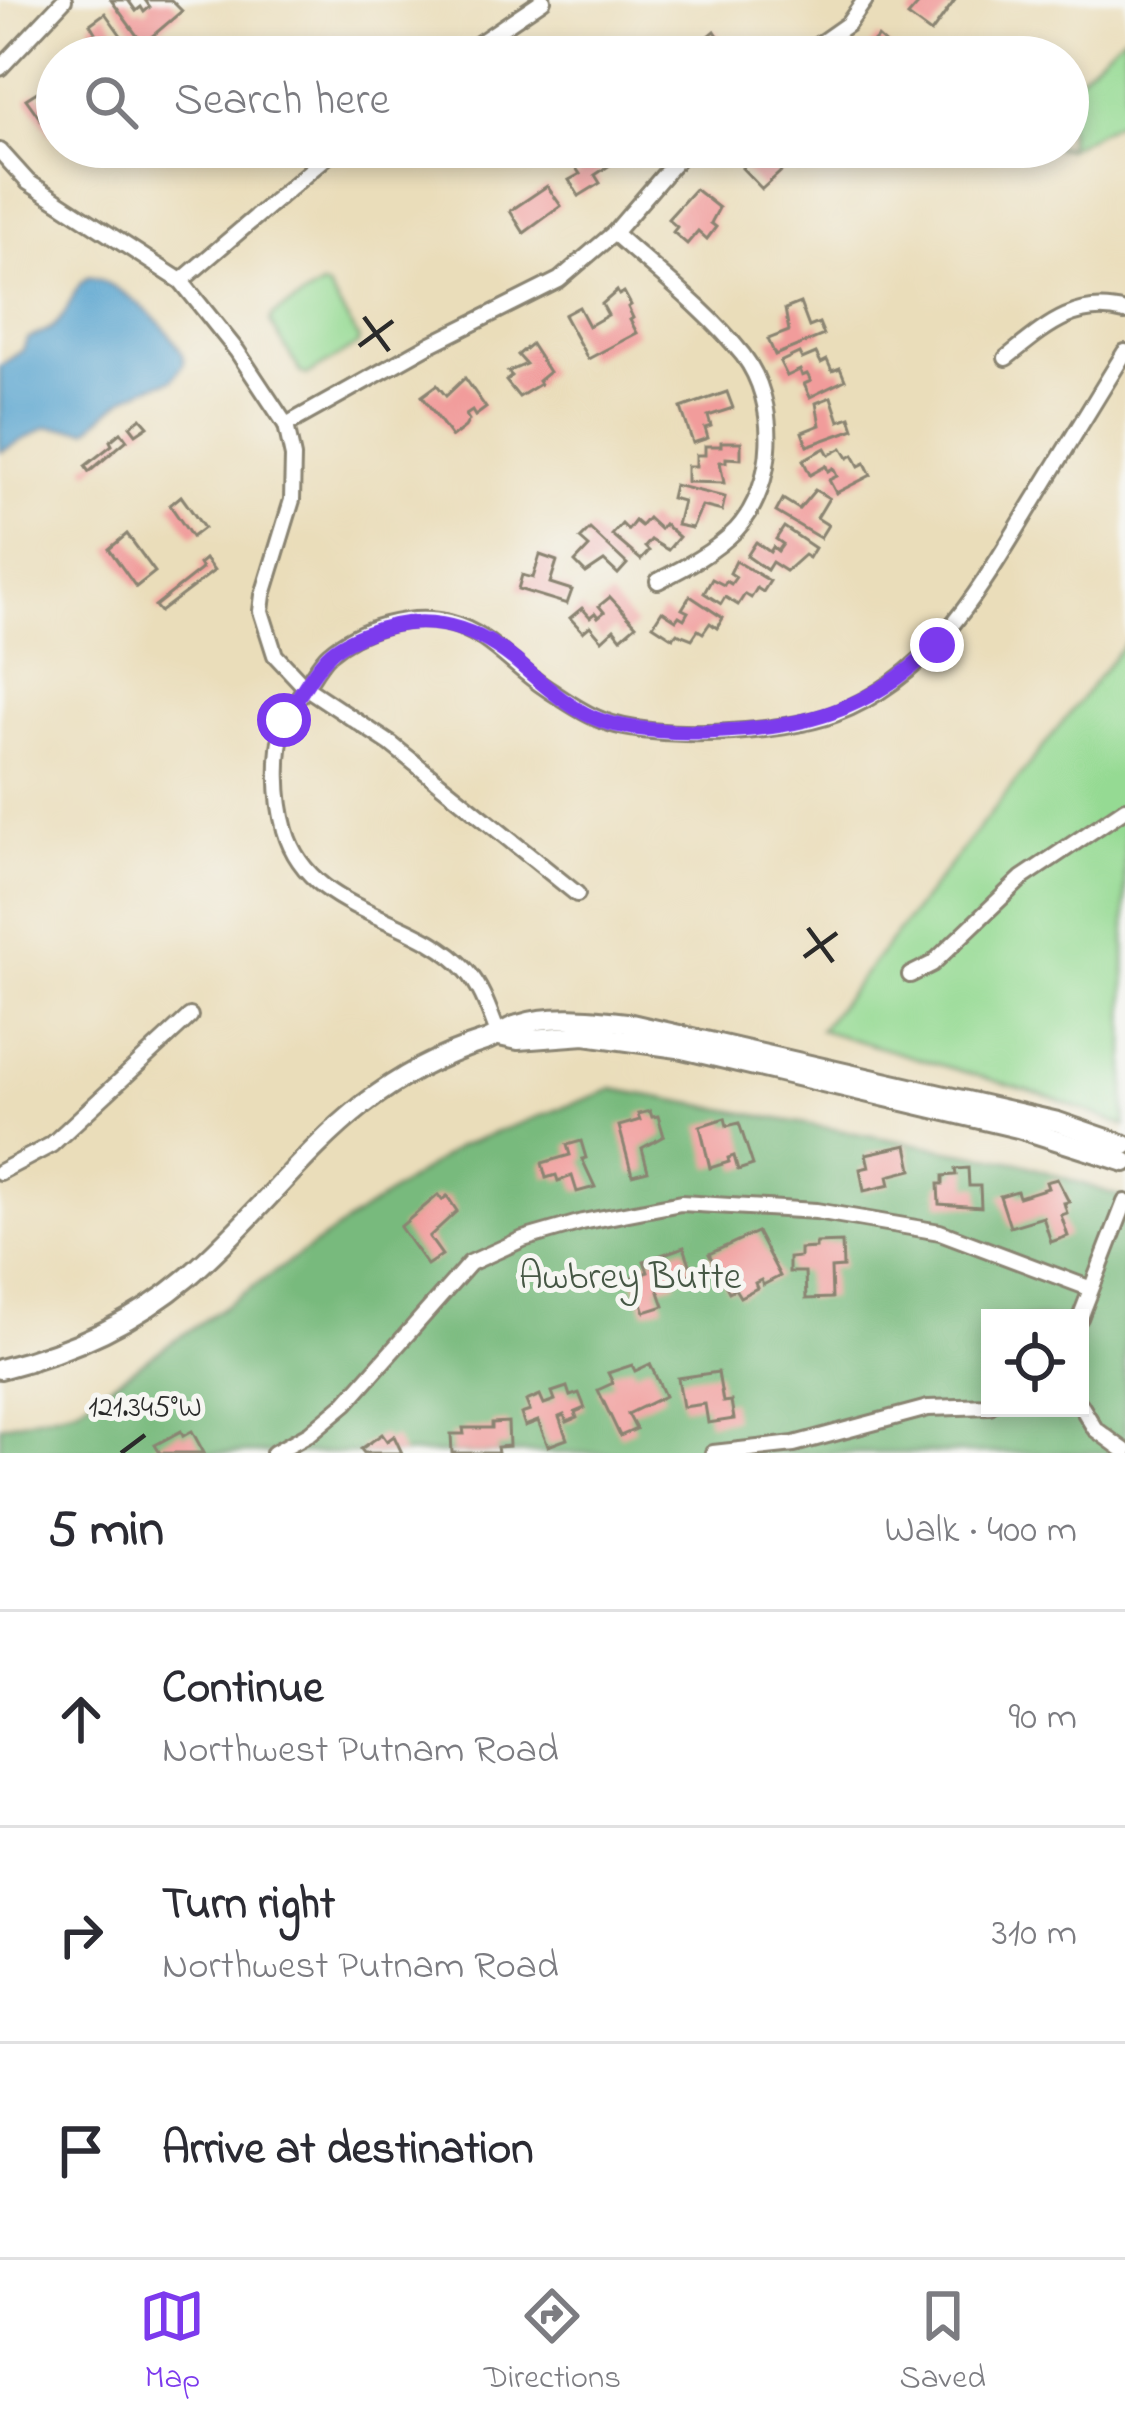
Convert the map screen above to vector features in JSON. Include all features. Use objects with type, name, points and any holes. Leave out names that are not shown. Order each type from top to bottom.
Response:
[{"type":"main road","points":[[0,1369],[78,1344],[149,1305],[185,1279],[368,1098],[416,1067],[517,1025],[557,1020],[627,1023],[1058,1122],[1125,1145]]},
{"type":"main road","points":[[499,1036],[518,1040],[585,1035],[678,1048],[1050,1136],[1125,1162]]},
{"type":"street","points":[[0,68],[64,0]]},
{"type":"street","points":[[490,36],[543,0]]},
{"type":"street","points":[[831,36],[848,24],[865,0]]},
{"type":"street","points":[[0,151],[28,182],[181,281],[237,351],[286,425],[293,458],[292,500],[261,611],[275,655],[305,687],[391,744],[577,894]]},
{"type":"street","points":[[181,281],[313,168]]},
{"type":"street","points":[[286,425],[431,344],[560,280],[614,233],[670,168]]},
{"type":"street","points":[[614,233],[742,355],[764,397],[769,430],[764,474],[746,517],[703,556],[658,580]]},
{"type":"street","points":[[1006,358],[1060,316],[1085,309],[1125,312]]},
{"type":"street","points":[[499,1036],[480,991],[457,961],[333,894],[304,864],[286,835],[278,790],[284,720],[327,656],[352,639],[413,620],[449,623],[478,635],[514,659],[541,686],[603,722],[671,732],[747,730],[797,725],[835,714],[912,668],[958,622],[1125,352]]},
{"type":"street","points":[[910,975],[932,964],[1022,878],[1125,809]]},
{"type":"street","points":[[0,1172],[52,1145],[190,1016]]},
{"type":"street","points":[[1083,1309],[1125,1202]]},
{"type":"street","points":[[274,1453],[310,1433],[346,1403],[470,1263],[524,1239],[582,1222],[681,1203],[816,1211],[940,1232],[1089,1288]]},
{"type":"street","points":[[713,1453],[794,1444],[928,1408],[981,1406]]},
{"type":"street","points":[[1088,1417],[1095,1429],[1125,1451]]},
{"type":"green space","points":[[1125,34],[1125,118],[1089,137],[1089,67]]},
{"type":"green space","points":[[322,286],[328,288],[359,339],[357,345],[308,375],[301,373],[270,322],[272,316]]},
{"type":"green space","points":[[1125,643],[1125,1126],[1050,1097],[820,1030]]},
{"type":"green space","name":"Awbrey Butte","points":[[613,1089],[1020,1163],[1125,1198],[1125,1453],[0,1453],[0,1426],[76,1408],[459,1146]]},
{"type":"water","points":[[88,277],[116,288],[146,311],[172,338],[184,363],[172,380],[126,398],[88,430],[47,427],[0,452],[0,366],[23,350],[27,339],[60,320]]},
{"type":"building","points":[[111,0],[128,0],[136,11],[141,7],[144,12],[150,7],[145,0],[171,0],[182,11],[152,36],[137,36]]},
{"type":"building","points":[[922,0],[955,0],[931,33],[908,16]]},
{"type":"building","points":[[105,13],[121,36],[97,36],[90,24]]},
{"type":"building","points":[[36,93],[36,113],[26,99]]},
{"type":"building","points":[[576,168],[606,168],[595,175],[600,183],[579,196],[569,180],[580,174]]},
{"type":"building","points":[[742,168],[785,168],[762,189]]},
{"type":"building","points":[[547,186],[561,206],[524,233],[510,211]]},
{"type":"building","points":[[695,189],[719,208],[711,223],[716,227],[707,239],[698,231],[687,244],[673,232],[677,227],[668,219]]},
{"type":"building","points":[[617,291],[619,295],[624,292],[631,305],[630,320],[637,333],[588,359],[564,315],[579,307],[589,326],[608,315],[602,304]]},
{"type":"building","points":[[800,303],[809,327],[819,323],[824,335],[775,355],[768,339],[789,331],[785,309]]},
{"type":"building","points":[[531,344],[549,372],[519,397],[506,381],[512,376],[508,372],[526,364],[518,355]]},
{"type":"building","points":[[799,353],[802,359],[816,353],[832,371],[840,368],[845,380],[810,397],[804,384],[811,381],[807,374],[802,376],[800,370],[787,376],[780,362]]},
{"type":"building","points":[[465,378],[486,408],[475,416],[472,411],[466,415],[465,427],[452,437],[422,396],[437,385],[446,396]]},
{"type":"building","points":[[727,392],[733,408],[708,416],[708,438],[693,443],[681,408]]},
{"type":"building","points":[[831,397],[839,421],[850,417],[854,429],[807,446],[802,432],[820,425],[816,403]]},
{"type":"building","points":[[141,418],[148,426],[136,434],[130,426]]},
{"type":"building","points":[[121,432],[127,440],[89,472],[85,466]]},
{"type":"building","points":[[721,442],[741,442],[741,459],[720,462],[724,483],[687,482],[687,466],[696,466],[696,455],[705,455],[705,446],[721,446]]},
{"type":"building","points":[[825,448],[829,455],[842,448],[859,466],[865,463],[871,475],[836,493],[829,480],[837,476],[833,468],[828,471],[826,466],[810,475],[803,460]]},
{"type":"building","points":[[674,485],[725,497],[722,511],[702,506],[692,528],[677,525],[683,501],[671,498]]},
{"type":"building","points":[[815,490],[829,498],[817,518],[828,525],[820,538],[776,512],[783,499],[799,509]]},
{"type":"building","points":[[181,496],[204,528],[192,537],[170,505]]},
{"type":"building","points":[[648,518],[679,537],[668,550],[651,540],[641,560],[612,535],[622,524],[628,530],[635,521],[641,526]]},
{"type":"building","points":[[784,527],[815,548],[809,558],[804,555],[786,571],[772,562],[767,570],[747,556],[756,542],[770,552],[773,547],[778,551],[783,544],[776,539]]},
{"type":"building","points":[[590,529],[627,564],[618,574],[604,561],[586,573],[575,562],[589,547],[580,539]]},
{"type":"building","points":[[127,534],[155,572],[136,587],[109,549]]},
{"type":"building","points":[[540,555],[557,561],[550,583],[572,590],[567,604],[518,589],[522,575],[533,578]]},
{"type":"building","points":[[205,559],[214,571],[160,612],[155,606],[202,569],[199,564]]},
{"type":"building","points":[[736,561],[770,581],[763,592],[757,588],[751,598],[745,594],[738,605],[725,597],[721,604],[704,593],[712,579],[731,584]]},
{"type":"building","points":[[690,596],[723,618],[717,628],[710,623],[692,639],[677,633],[673,638],[653,625],[662,611],[676,620],[684,619],[688,612],[682,609]]},
{"type":"building","points":[[610,597],[636,625],[621,638],[614,629],[602,640],[590,626],[583,632],[570,618],[582,608],[590,617],[595,613],[598,617],[604,612],[599,606]]},
{"type":"building","points":[[650,1111],[652,1117],[658,1116],[664,1136],[642,1148],[648,1171],[632,1175],[619,1126],[640,1120],[638,1114]]},
{"type":"building","points":[[725,1118],[727,1126],[739,1123],[753,1165],[738,1170],[734,1156],[710,1168],[700,1126]]},
{"type":"building","points":[[581,1141],[586,1158],[582,1159],[595,1187],[577,1192],[572,1176],[558,1181],[556,1175],[546,1178],[542,1163],[570,1155],[567,1145]]},
{"type":"building","points":[[907,1145],[912,1170],[888,1176],[890,1185],[864,1191],[860,1169],[869,1167],[866,1154]]},
{"type":"building","points":[[968,1168],[969,1186],[980,1186],[981,1207],[939,1204],[938,1184],[943,1184],[943,1176]]},
{"type":"building","points":[[1057,1179],[1069,1202],[1064,1203],[1067,1213],[1061,1215],[1068,1236],[1051,1242],[1043,1217],[1010,1227],[1000,1196],[1017,1191],[1019,1197],[1048,1188],[1046,1182]]},
{"type":"building","points":[[438,1195],[442,1200],[447,1196],[457,1211],[429,1237],[442,1255],[427,1265],[400,1227]]},
{"type":"building","points":[[757,1232],[780,1276],[763,1285],[761,1280],[755,1283],[757,1288],[740,1297],[735,1289],[729,1292],[709,1254]]},
{"type":"building","points":[[842,1242],[843,1267],[831,1268],[832,1298],[806,1299],[805,1272],[789,1272],[789,1258],[800,1257],[800,1249],[816,1248],[816,1243]]},
{"type":"building","points":[[684,1247],[693,1273],[675,1279],[676,1284],[657,1286],[664,1306],[645,1312],[633,1277],[648,1272],[644,1261]]},
{"type":"building","points":[[650,1364],[665,1396],[628,1414],[636,1429],[620,1436],[598,1390],[613,1383],[608,1373],[632,1365],[635,1371]]},
{"type":"building","points":[[718,1372],[723,1402],[731,1401],[734,1419],[708,1423],[705,1404],[683,1407],[678,1378]]},
{"type":"building","points":[[567,1387],[570,1396],[579,1393],[585,1408],[567,1422],[564,1415],[559,1417],[567,1439],[548,1446],[538,1421],[525,1426],[521,1414],[530,1411],[526,1401],[540,1395],[544,1404],[555,1400],[552,1392]]},
{"type":"building","points":[[508,1422],[509,1446],[497,1447],[498,1453],[452,1453],[451,1434]]},
{"type":"building","points":[[181,1431],[183,1436],[192,1431],[204,1453],[160,1453],[155,1445]]},
{"type":"building","points":[[382,1434],[387,1441],[394,1436],[402,1453],[364,1453],[361,1449]]},
{"type":"route","points":[[284,720],[327,656],[352,639],[413,620],[449,623],[478,635],[514,659],[541,686],[603,722],[671,732],[797,725],[835,714],[878,692],[937,645]]}]
